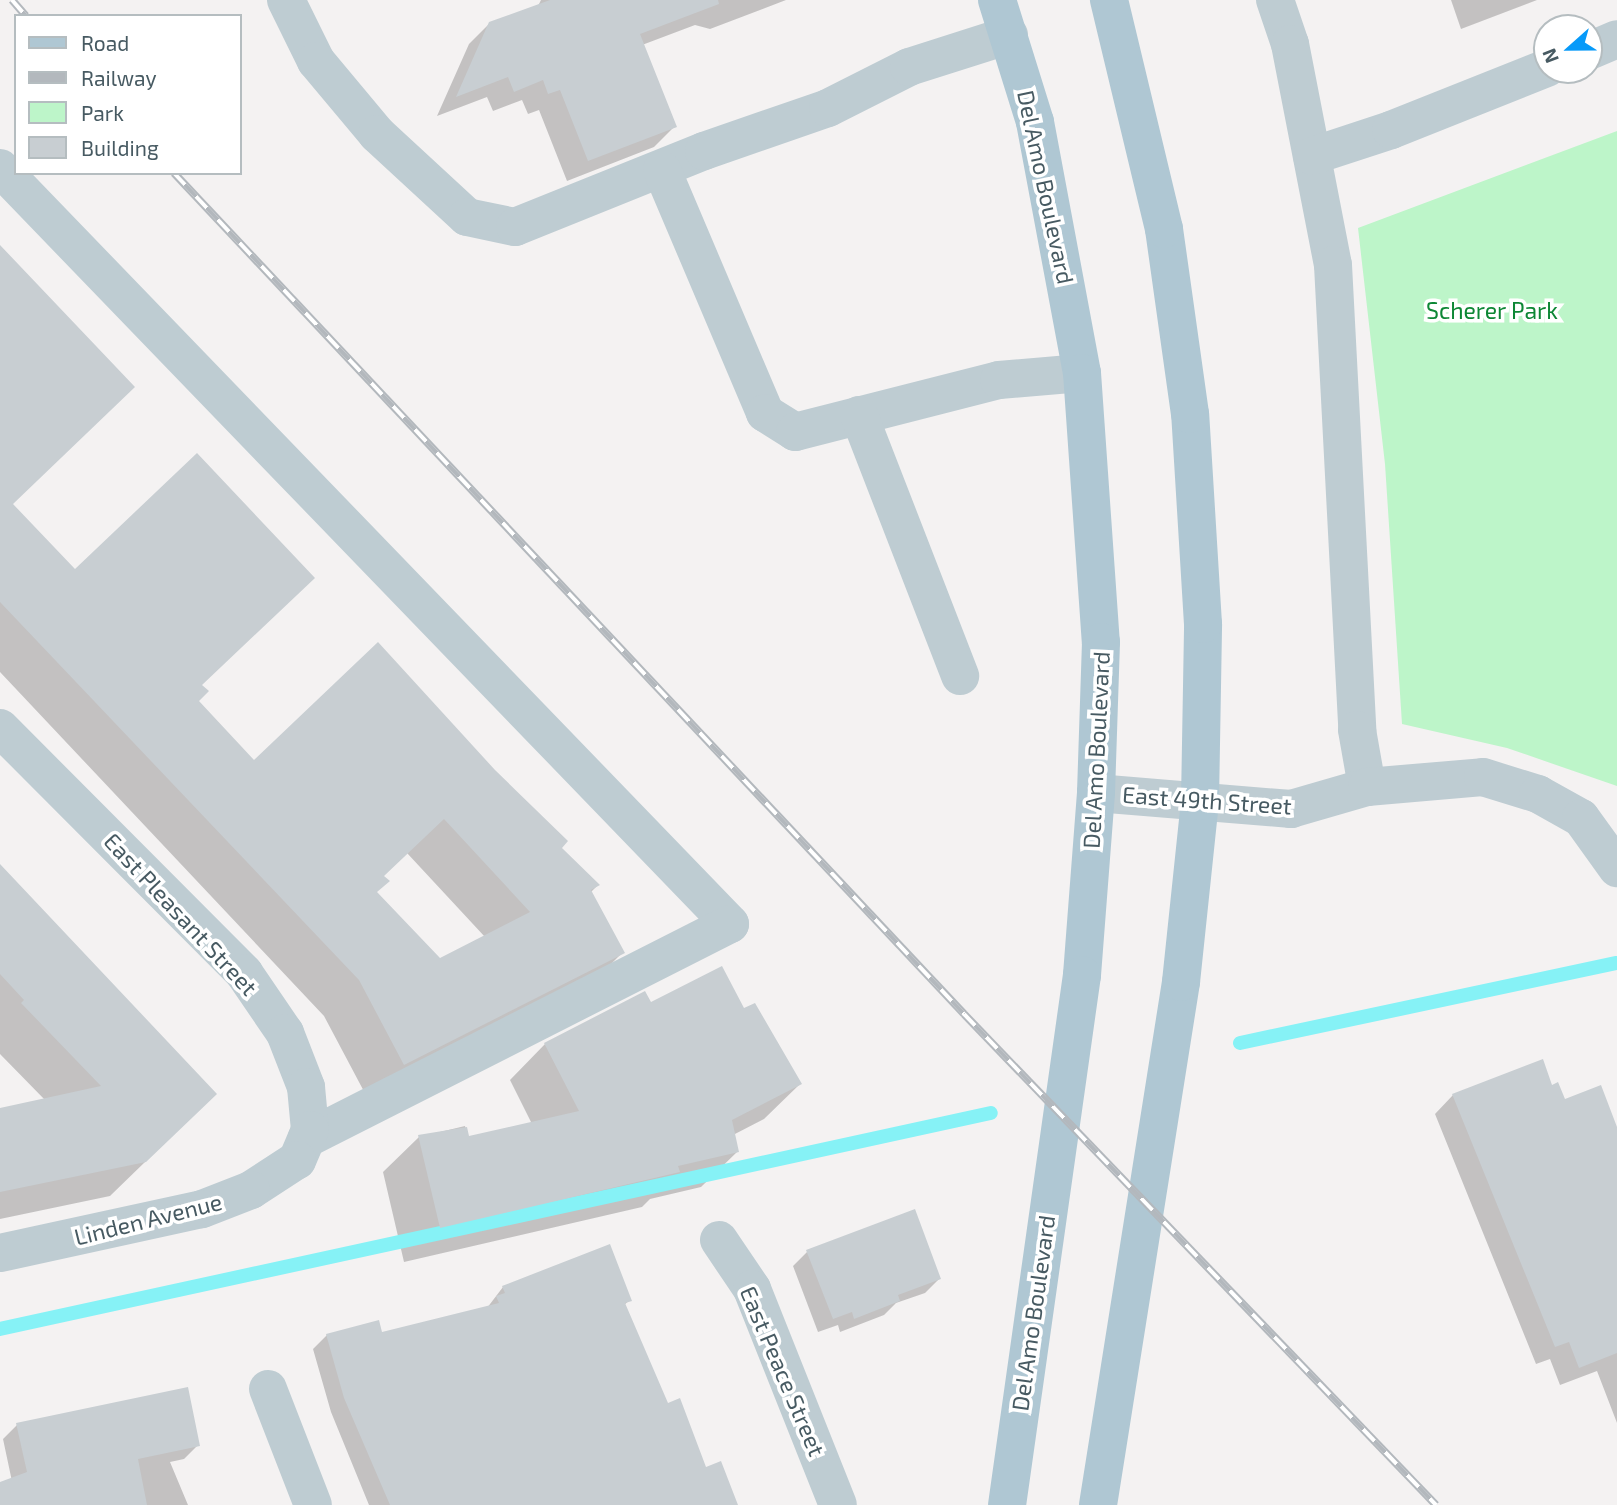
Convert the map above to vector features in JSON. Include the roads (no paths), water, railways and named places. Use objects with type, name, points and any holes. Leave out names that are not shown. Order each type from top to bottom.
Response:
[{"type":"main road","points":[[1098,1505],[1181,982],[1200,801],[1203,624],[1190,414],[1164,229],[1109,0]]},
{"type":"main road","name":"Del Amo Boulevard","points":[[1003,17],[1035,122],[1083,373],[1101,642],[1096,793],[1082,975],[1007,1505]]},
{"type":"street","points":[[286,0],[316,61],[377,134],[467,217],[515,227],[828,108],[1003,17]]},
{"type":"street","points":[[1275,0],[1290,44],[1334,265],[1357,730],[1367,787]]},
{"type":"street","points":[[1312,156],[1391,130],[1533,74]]},
{"type":"street","points":[[0,168],[730,924],[308,1135]]},
{"type":"street","points":[[662,170],[765,413],[795,432],[999,380],[1083,373]]},
{"type":"street","points":[[859,415],[960,676]]},
{"type":"street","name":"East Pleasant Street","points":[[0,728],[244,974],[285,1033],[306,1087],[308,1135]]},
{"type":"street","name":"East 49th Street","points":[[1096,793],[1291,809],[1367,787],[1483,777],[1538,794],[1581,818],[1617,868]]},
{"type":"street","name":"Linden Avenue","points":[[0,1252],[202,1209],[282,1172],[297,1160],[308,1135]]},
{"type":"street","name":"East Peace Street","points":[[719,1240],[752,1289],[838,1505]]},
{"type":"street","points":[[268,1389],[313,1505]]},
{"type":"waterway","points":[[1240,1043],[1617,963]]},
{"type":"waterway","points":[[0,1329],[991,1113]]},
{"type":"railway","points":[[12,0],[24,14]]},
{"type":"railway","points":[[176,175],[964,1014],[1436,1505]]},
{"type":"park label","name":"Scherer Park","points":[[1492,310]]}]
